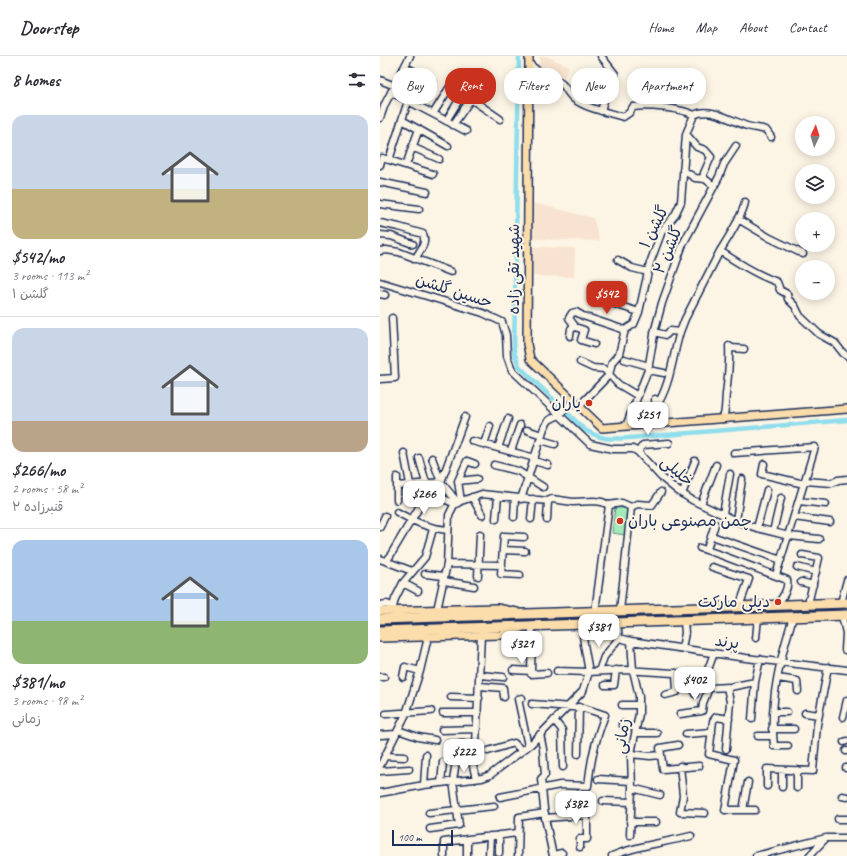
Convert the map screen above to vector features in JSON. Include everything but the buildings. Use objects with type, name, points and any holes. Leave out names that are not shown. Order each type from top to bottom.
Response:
[{"type":"highway","points":[[380,619],[739,607],[782,603],[844,603]]},
{"type":"highway","points":[[380,631],[844,616]]},
{"type":"main road","name":"شهید تقی زاده","points":[[529,56],[527,344],[530,359],[602,428],[847,409]]},
{"type":"main road","points":[[380,611],[394,609],[438,610],[497,608],[527,614]]},
{"type":"main road","points":[[380,638],[502,635],[530,626]]},
{"type":"street","points":[[406,67],[410,56]]},
{"type":"street","points":[[601,56],[615,74],[610,79],[601,111]]},
{"type":"street","points":[[529,64],[542,74],[556,80],[571,96]]},
{"type":"street","points":[[380,80],[392,85]]},
{"type":"street","points":[[380,118],[391,92]]},
{"type":"street","points":[[433,114],[445,95]]},
{"type":"street","points":[[453,125],[471,99],[500,119]]},
{"type":"street","points":[[389,160],[407,104]]},
{"type":"street","points":[[414,104],[466,131]]},
{"type":"street","points":[[446,121],[457,104]]},
{"type":"street","points":[[584,104],[623,117],[633,108],[643,106],[686,110],[694,115],[700,111],[715,114],[747,126],[766,130],[771,137]]},
{"type":"street","name":"گلشن ۱","points":[[577,403],[609,375],[612,362],[619,354],[626,330],[634,324],[639,312],[650,262],[662,231],[675,215],[681,202],[686,134],[694,115]]},
{"type":"street","points":[[402,120],[448,146]]},
{"type":"street","points":[[406,165],[419,129]]},
{"type":"street","points":[[686,134],[697,147],[705,150],[711,157],[703,179]]},
{"type":"street","name":"گلشن ۲","points":[[626,426],[648,368],[654,332],[666,290],[683,244],[707,201],[724,164],[736,146]]},
{"type":"street","points":[[412,147],[439,158]]},
{"type":"street","points":[[380,165],[382,158],[433,174]]},
{"type":"street","points":[[683,170],[695,178],[703,179],[714,186]]},
{"type":"street","points":[[380,182],[427,192]]},
{"type":"street","points":[[656,407],[666,388],[674,359],[676,345],[685,319],[720,251],[738,220],[744,202]]},
{"type":"street","points":[[380,204],[419,209]]},
{"type":"street","points":[[738,220],[803,254]]},
{"type":"street","points":[[380,223],[424,234],[426,239],[424,246],[415,259]]},
{"type":"street","points":[[380,235],[391,236],[413,244]]},
{"type":"street","points":[[380,251],[386,250],[399,252],[451,272]]},
{"type":"street","points":[[720,251],[739,264],[777,282],[780,290],[787,294],[788,299],[795,306],[800,316],[819,334],[835,343],[847,356]]},
{"type":"street","points":[[618,260],[632,268],[648,272]]},
{"type":"street","name":"حسین گلشن","points":[[380,282],[483,313],[502,322],[506,335],[507,356],[512,370],[559,415]]},
{"type":"street","points":[[608,302],[639,312]]},
{"type":"street","points":[[570,336],[571,328],[574,325],[569,318],[572,313],[576,312],[583,316],[626,330]]},
{"type":"street","points":[[380,378],[395,378],[392,318]]},
{"type":"street","points":[[571,328],[575,327],[584,330],[581,340],[594,344]]},
{"type":"street","points":[[654,332],[666,335],[670,330],[680,332]]},
{"type":"street","points":[[723,419],[729,374],[729,346],[732,348],[744,349]]},
{"type":"street","points":[[624,359],[664,372]]},
{"type":"street","points":[[580,362],[593,368],[604,369],[618,384],[638,396]]},
{"type":"street","points":[[656,399],[656,417],[658,424]]},
{"type":"street","points":[[514,517],[518,498],[528,478],[544,428],[549,420],[577,403]]},
{"type":"street","name":"خلیلی","points":[[559,415],[590,444],[613,448],[633,449],[638,452],[661,477],[682,494],[701,504],[757,528],[789,536],[819,539]]},
{"type":"street","points":[[441,482],[465,417]]},
{"type":"street","points":[[498,448],[508,419]]},
{"type":"street","points":[[511,451],[520,425]]},
{"type":"street","points":[[484,444],[490,426]]},
{"type":"street","points":[[527,430],[555,444]]},
{"type":"street","points":[[472,441],[511,451],[548,465]]},
{"type":"street","points":[[638,452],[643,445],[670,443]]},
{"type":"street","points":[[734,453],[815,447],[776,576]]},
{"type":"street","points":[[404,453],[410,484]]},
{"type":"street","points":[[419,458],[426,483]]},
{"type":"street","points":[[432,458],[441,482],[458,502]]},
{"type":"street","points":[[682,494],[695,460]]},
{"type":"street","points":[[458,502],[458,480],[467,461],[475,464]]},
{"type":"street","points":[[764,464],[762,474],[804,483],[832,483],[838,480],[847,479]]},
{"type":"street","points":[[494,465],[518,471],[543,487]]},
{"type":"street","points":[[701,504],[716,465]]},
{"type":"street","points":[[723,514],[730,474]]},
{"type":"street","points":[[397,477],[397,500]]},
{"type":"street","points":[[458,480],[477,479]]},
{"type":"street","points":[[736,520],[742,479]]},
{"type":"street","points":[[397,486],[441,482]]},
{"type":"street","points":[[757,528],[767,490]]},
{"type":"street","points":[[631,507],[637,504],[652,505],[661,492]]},
{"type":"street","points":[[438,610],[447,564],[449,515],[454,505],[458,502],[482,494],[548,501],[552,499],[573,502],[602,502],[609,505],[622,503],[631,507]]},
{"type":"street","points":[[436,496],[458,502]]},
{"type":"street","points":[[496,519],[498,496]]},
{"type":"street","points":[[472,497],[482,515]]},
{"type":"street","points":[[773,532],[781,498]]},
{"type":"street","points":[[531,519],[533,499]]},
{"type":"street","points":[[547,520],[548,501]]},
{"type":"street","points":[[799,501],[826,504]]},
{"type":"street","points":[[595,612],[609,505]]},
{"type":"street","points":[[620,611],[631,507]]},
{"type":"street","points":[[387,561],[418,509]]},
{"type":"street","points":[[397,512],[433,529],[448,530]]},
{"type":"street","points":[[380,527],[385,516]]},
{"type":"street","points":[[794,517],[830,522]]},
{"type":"street","points":[[708,546],[715,524]]},
{"type":"street","points":[[380,605],[387,604],[394,609],[395,599],[403,583],[425,557],[433,529]]},
{"type":"street","points":[[478,576],[480,534]]},
{"type":"street","points":[[520,575],[501,574],[504,536],[524,537]]},
{"type":"street","points":[[712,536],[781,560]]},
{"type":"street","points":[[700,548],[721,554],[787,580],[788,584],[782,603]]},
{"type":"street","points":[[503,550],[524,551]]},
{"type":"street","points":[[802,555],[819,558],[808,604]]},
{"type":"street","points":[[380,559],[412,571]]},
{"type":"street","points":[[447,564],[502,565]]},
{"type":"street","points":[[797,567],[816,572]]},
{"type":"street","points":[[712,568],[749,579],[739,607]]},
{"type":"street","points":[[425,574],[474,586]]},
{"type":"street","points":[[844,603],[847,580]]},
{"type":"street","points":[[802,582],[813,585]]},
{"type":"street","points":[[403,583],[418,592]]},
{"type":"street","points":[[844,616],[846,633],[845,650]]},
{"type":"street","points":[[788,746],[774,746],[772,712],[780,661],[793,617]]},
{"type":"street","points":[[756,638],[758,618]]},
{"type":"street","points":[[682,648],[685,633],[684,621]]},
{"type":"street","points":[[598,671],[604,657],[619,638],[617,623]]},
{"type":"street","points":[[380,793],[424,784],[476,779],[490,775],[528,746],[583,691],[589,672],[582,624]]},
{"type":"street","points":[[530,626],[531,671]]},
{"type":"street","points":[[448,744],[476,744],[480,686],[481,635]]},
{"type":"street","points":[[382,761],[406,714],[420,671],[428,637]]},
{"type":"street","name":"پرند","points":[[619,638],[714,653],[847,670]]},
{"type":"street","name":"زمانی","points":[[630,835],[632,788],[631,754],[639,714],[639,690],[633,670],[631,641]]},
{"type":"street","points":[[680,714],[702,711],[709,688],[706,675],[714,653]]},
{"type":"street","points":[[752,718],[755,682],[760,659]]},
{"type":"street","points":[[403,677],[405,667],[420,671]]},
{"type":"street","points":[[767,786],[767,769],[814,771],[819,715],[828,668]]},
{"type":"street","points":[[513,670],[531,671],[531,674],[547,673]]},
{"type":"street","points":[[605,685],[614,685],[616,670]]},
{"type":"street","points":[[557,671],[589,672],[633,670],[706,675]]},
{"type":"street","points":[[665,695],[677,692],[676,673]]},
{"type":"street","points":[[480,675],[503,677]]},
{"type":"street","points":[[778,678],[797,681],[798,691]]},
{"type":"street","points":[[709,688],[727,687],[755,682]]},
{"type":"street","points":[[677,685],[694,686],[695,694]]},
{"type":"street","points":[[480,686],[503,688],[504,697]]},
{"type":"street","points":[[726,749],[730,702],[727,687]]},
{"type":"street","points":[[451,697],[479,698]]},
{"type":"street","points":[[522,698],[518,699],[528,746]]},
{"type":"street","points":[[843,717],[847,700]]},
{"type":"street","points":[[500,797],[560,785],[588,786],[596,738],[605,715],[579,707],[532,704]]},
{"type":"street","points":[[622,705],[639,705]]},
{"type":"street","points":[[578,754],[579,707]]},
{"type":"street","points":[[386,714],[406,714],[431,711]]},
{"type":"street","points":[[772,712],[787,712]]},
{"type":"street","points":[[443,713],[478,713]]},
{"type":"street","points":[[805,713],[819,715]]},
{"type":"street","points":[[729,719],[716,717],[713,721],[709,754],[734,760],[725,810],[756,810]]},
{"type":"street","points":[[554,720],[562,730],[563,767]]},
{"type":"street","points":[[622,724],[636,730],[657,733]]},
{"type":"street","points":[[442,730],[477,729]]},
{"type":"street","points":[[772,729],[794,729]]},
{"type":"street","points":[[381,735],[397,732],[435,740]]},
{"type":"street","points":[[686,734],[712,732]]},
{"type":"street","points":[[540,734],[545,775],[541,779],[545,816],[553,855],[562,853]]},
{"type":"street","points":[[758,736],[773,736]]},
{"type":"street","points":[[488,751],[514,743],[522,750]]},
{"type":"street","points":[[678,745],[660,748],[664,769],[680,766],[699,766]]},
{"type":"street","points":[[631,754],[650,756],[661,755]]},
{"type":"street","points":[[424,784],[426,755]]},
{"type":"street","points":[[382,761],[404,757]]},
{"type":"street","points":[[430,829],[459,825],[453,781],[456,761]]},
{"type":"street","points":[[472,761],[476,779]]},
{"type":"street","points":[[440,783],[443,762]]},
{"type":"street","points":[[680,766],[683,796],[680,812],[705,813]]},
{"type":"street","points":[[380,772],[408,769]]},
{"type":"street","points":[[782,770],[782,787]]},
{"type":"street","points":[[797,770],[797,788]]},
{"type":"street","points":[[598,780],[632,781]]},
{"type":"street","points":[[743,810],[748,782]]},
{"type":"street","points":[[632,788],[660,795]]},
{"type":"street","points":[[603,801],[631,802]]},
{"type":"street","points":[[429,813],[494,806]]},
{"type":"street","points":[[518,856],[519,817],[587,815],[587,839],[580,839],[580,847]]},
{"type":"street","points":[[838,819],[847,819]]},
{"type":"street","points":[[630,822],[656,822]]},
{"type":"street","points":[[444,856],[444,842],[518,832]]},
{"type":"street","points":[[499,835],[499,853]]},
{"type":"street","points":[[489,856],[490,836]]},
{"type":"street","points":[[612,856],[634,848],[691,836]]},
{"type":"street","points":[[756,856],[826,838],[847,838]]},
{"type":"street","points":[[809,856],[826,838]]},
{"type":"street","points":[[466,840],[467,856]]},
{"type":"shaded area","points":[[540,56],[546,56],[569,66],[563,81],[563,68],[539,68]]},
{"type":"shaded area","points":[[533,203],[593,218],[600,241],[533,239]]},
{"type":"shaded area","points":[[533,247],[575,248],[574,277],[533,276]]},
{"type":"green space","name":"چمن مصنوعی باران","points":[[615,507],[629,509],[625,535],[612,533]]},
{"type":"waterway","points":[[519,56],[514,352],[519,366],[585,430],[597,436],[606,438],[616,439],[847,420]]},
{"type":"place","name":"یاران","points":[[589,403]]},
{"type":"place","name":"چمن مصنوعی باران","points":[[620,521]]},
{"type":"place","name":"دیلی مارکت","points":[[778,602]]}]
